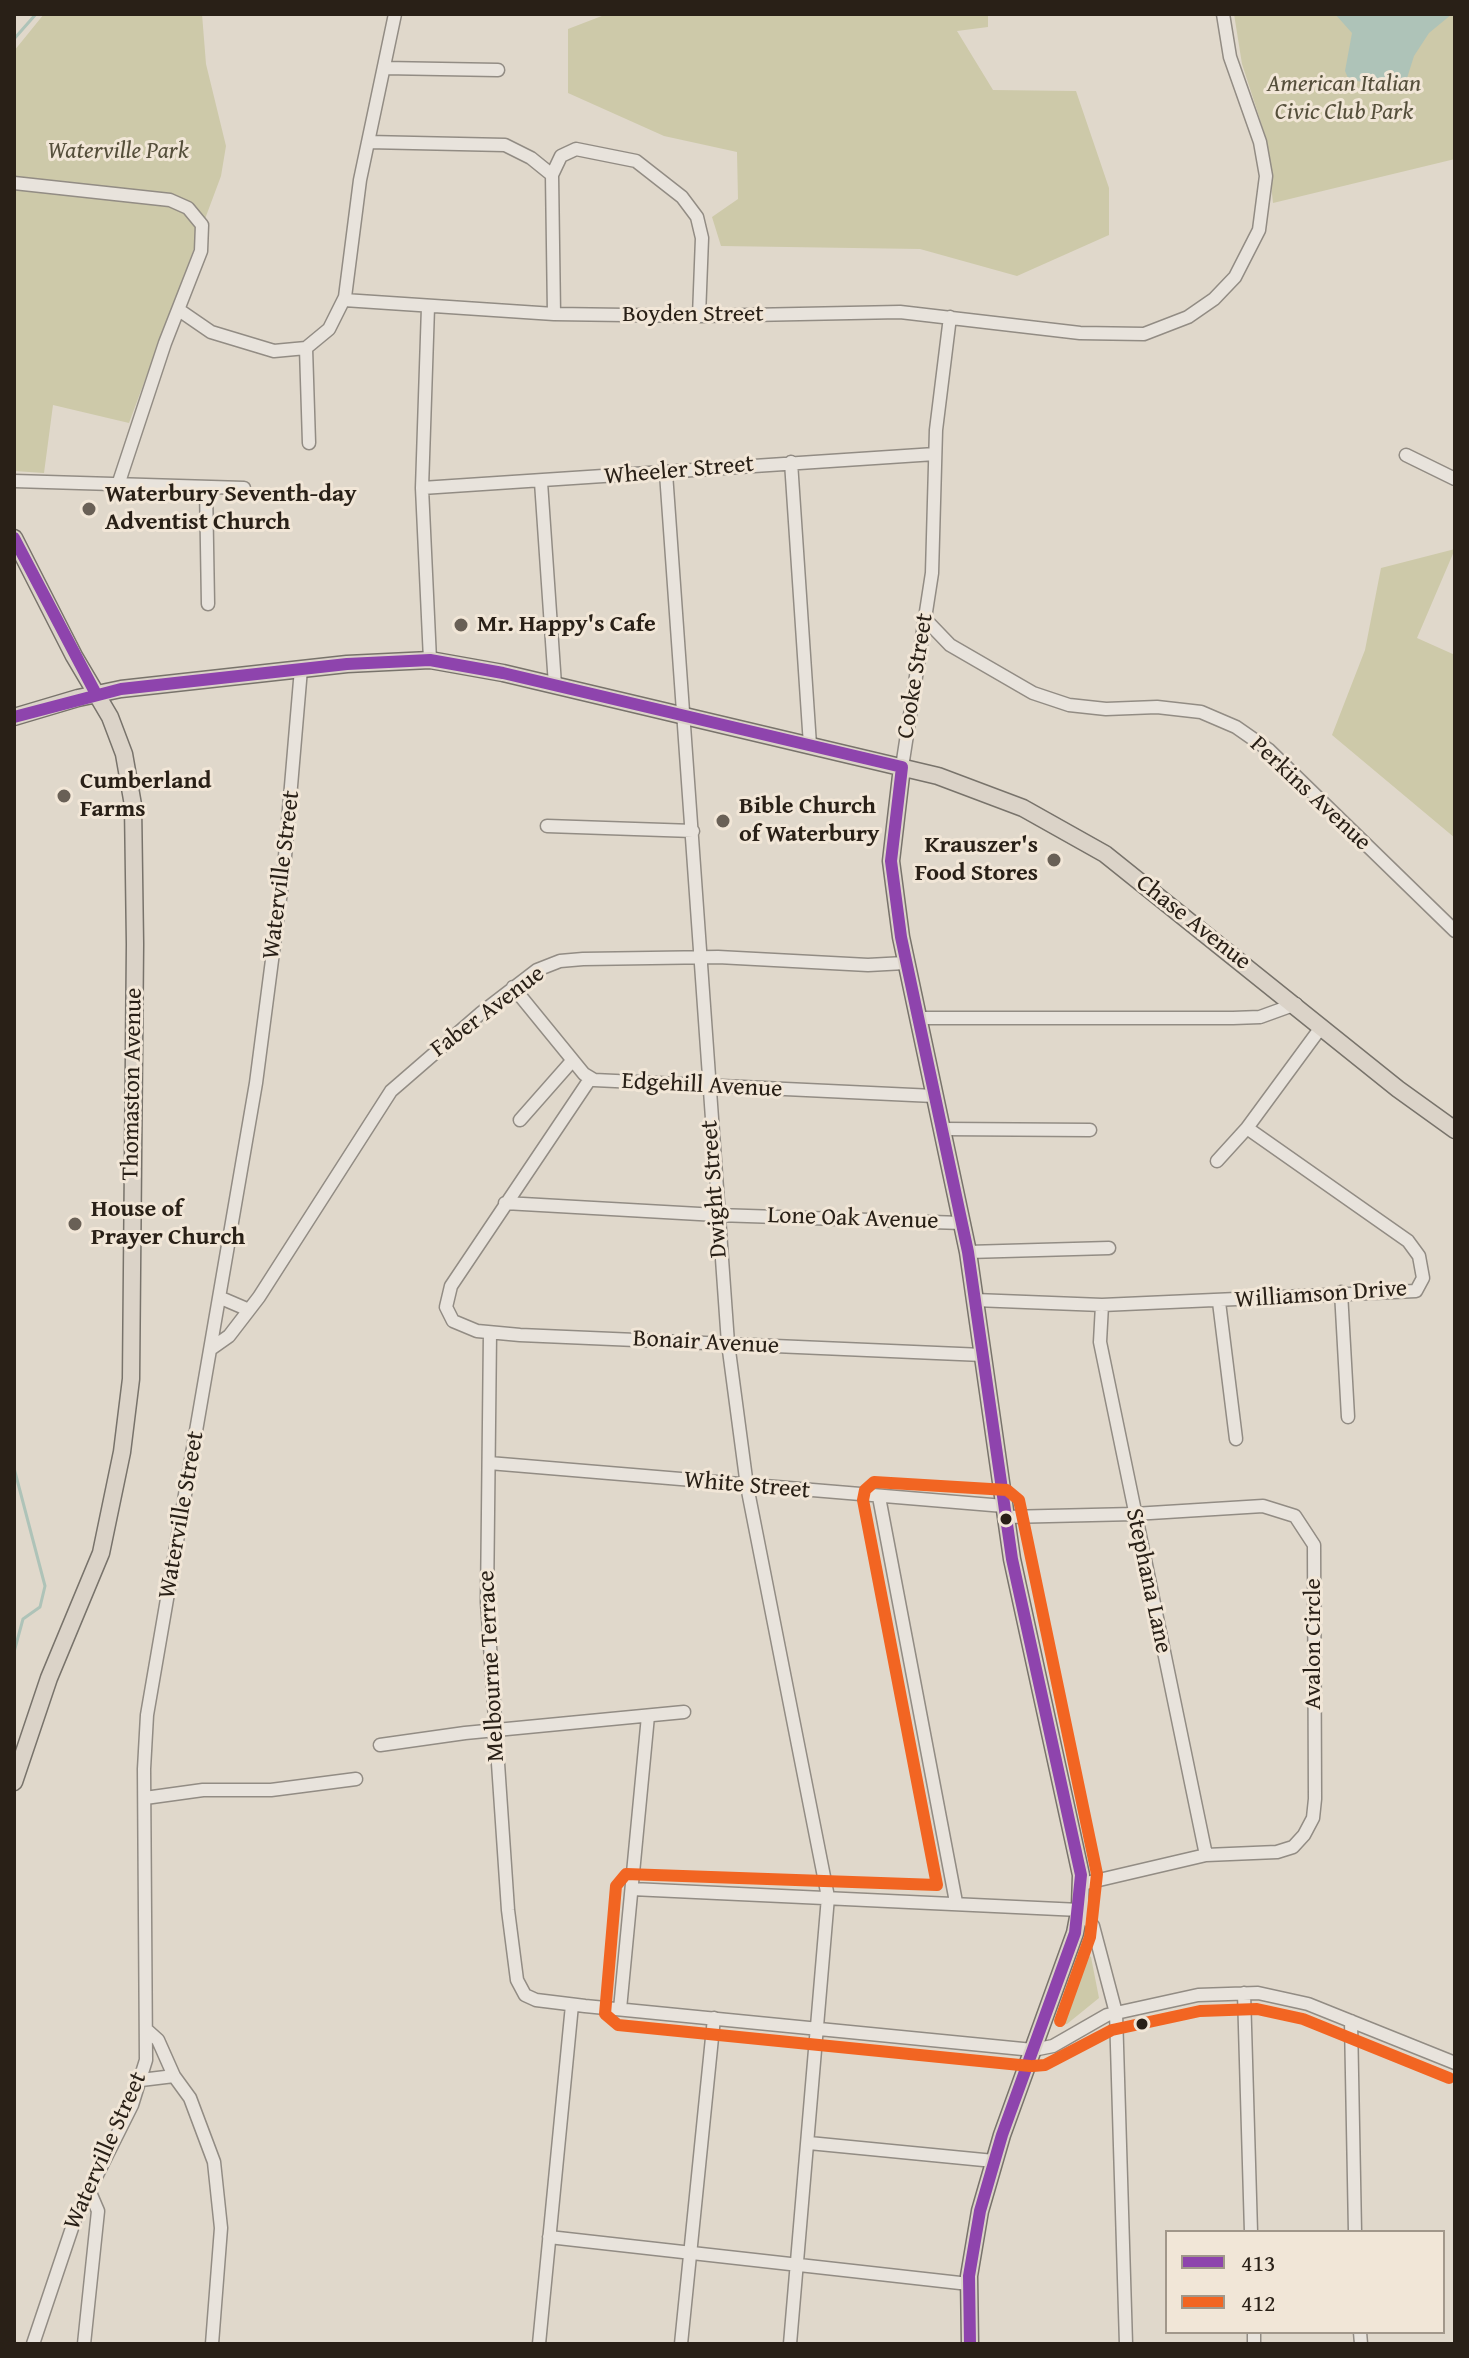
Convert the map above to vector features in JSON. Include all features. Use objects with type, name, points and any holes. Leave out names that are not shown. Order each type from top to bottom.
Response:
[{"type":"main road","name":"Thomaston Avenue","points":[[14,538],[110,717],[124,754],[133,805],[130,1394],[106,1535],[41,1698],[14,1782]]},
{"type":"main road","name":"Chase Avenue","points":[[14,717],[96,694],[383,660],[430,660],[683,714],[902,767],[1005,800],[1072,833],[1141,880],[1405,1095],[1455,1130]]},
{"type":"main road","name":"Cooke Street","points":[[902,767],[891,871],[905,963],[968,1252],[1017,1581],[1082,1884],[1080,1910],[994,2161],[974,2236],[969,2284],[970,2344]]},
{"type":"street","points":[[179,310],[199,326],[243,344],[281,351],[306,348],[325,334],[344,300],[368,142],[395,14]]},
{"type":"street","name":"Boyden Street","points":[[344,300],[554,314],[699,316],[900,312],[1080,333],[1144,334],[1188,317],[1235,277],[1259,230],[1266,176],[1260,142],[1230,57],[1223,14]]},
{"type":"street","points":[[384,68],[498,70]]},
{"type":"street","points":[[368,142],[505,145],[531,158],[552,175]]},
{"type":"street","points":[[554,314],[552,175],[561,156],[576,149],[636,161],[682,197],[697,217],[702,238],[699,316]]},
{"type":"street","points":[[14,183],[154,197],[188,208],[200,221],[204,239],[118,485]]},
{"type":"street","points":[[428,307],[422,488],[430,660]]},
{"type":"street","name":"Cooke Street","points":[[902,767],[933,561],[935,454],[950,317]]},
{"type":"street","points":[[306,348],[309,443]]},
{"type":"street","name":"Wheeler Street","points":[[422,488],[935,454]]},
{"type":"street","points":[[1406,455],[1455,479]]},
{"type":"street","points":[[791,462],[810,745]]},
{"type":"street","name":"Dwight Street","points":[[666,473],[728,1343],[747,1486],[828,1897],[790,2344]]},
{"type":"street","points":[[14,481],[244,488]]},
{"type":"street","points":[[541,482],[555,685]]},
{"type":"street","points":[[206,487],[208,604]]},
{"type":"street","name":"Perkins Avenue","points":[[925,619],[950,645],[1033,693],[1069,705],[1106,709],[1157,707],[1201,712],[1236,727],[1269,750],[1455,931]]},
{"type":"street","name":"Waterville Street","points":[[33,2344],[69,2235],[141,2080],[148,2031],[145,1798],[149,1700],[221,1298],[283,882],[301,669]]},
{"type":"street","points":[[547,826],[693,831]]},
{"type":"street","name":"Faber Avenue","points":[[212,1348],[229,1336],[249,1310],[391,1091],[537,970],[565,960],[701,958],[868,965],[905,963]]},
{"type":"street","name":"Edgehill Avenue","points":[[513,987],[590,1079],[934,1096]]},
{"type":"street","points":[[917,1018],[1233,1018],[1260,1017],[1296,1004]]},
{"type":"street","points":[[1217,1161],[1247,1128],[1322,1026]]},
{"type":"street","points":[[520,1120],[572,1061]]},
{"type":"street","points":[[505,1203],[590,1079]]},
{"type":"street","name":"Williamson Drive","points":[[975,1300],[1102,1305],[1416,1291],[1423,1278],[1419,1256],[1408,1241],[1247,1128]]},
{"type":"street","points":[[942,1129],[1090,1130]]},
{"type":"street","name":"Lone Oak Avenue","points":[[505,1203],[717,1215],[962,1223]]},
{"type":"street","name":"Bonair Avenue","points":[[505,1203],[451,1286],[446,1302],[447,1314],[453,1321],[472,1330],[983,1355]]},
{"type":"street","points":[[968,1252],[1109,1248]]},
{"type":"street","points":[[1341,1292],[1348,1417]]},
{"type":"street","points":[[221,1298],[249,1310]]},
{"type":"street","points":[[1219,1302],[1236,1439]]},
{"type":"street","name":"Stephana Lane","points":[[1102,1305],[1100,1342],[1206,1855]]},
{"type":"street","name":"Melbourne Terrace","points":[[490,1333],[487,1602],[511,1932],[517,1980],[525,1995],[536,2000],[572,2005]]},
{"type":"street","name":"White Street","points":[[489,1463],[879,1497],[1005,1512]]},
{"type":"street","points":[[879,1497],[956,1902]]},
{"type":"street","name":"Avalon Circle","points":[[1005,1512],[1134,1514],[1263,1506],[1295,1516],[1314,1545],[1313,1818],[1293,1847],[1277,1852],[1206,1855],[1082,1884]]},
{"type":"street","points":[[380,1745],[495,1730],[684,1712]]},
{"type":"street","points":[[620,2009],[648,1716]]},
{"type":"street","points":[[145,1798],[203,1790],[265,1790],[356,1779]]},
{"type":"street","points":[[632,1889],[1080,1910],[1093,1926],[1116,2013],[1126,2344]]},
{"type":"street","points":[[1244,1993],[1251,2230]]},
{"type":"street","points":[[539,2344],[572,2005],[1033,2050],[1053,2046],[1090,2022],[1116,2013],[1188,1997],[1244,1993],[1294,2000],[1455,2063]]},
{"type":"street","points":[[681,2344],[714,2018]]},
{"type":"street","points":[[1351,2021],[1355,2230]]},
{"type":"street","points":[[148,2031],[158,2040],[174,2076],[198,2115],[219,2189],[221,2239],[212,2344]]},
{"type":"street","points":[[141,2080],[174,2076]]},
{"type":"street","points":[[809,2143],[994,2161]]},
{"type":"street","points":[[84,2344],[98,2211],[89,2190]]},
{"type":"street","points":[[549,2237],[969,2284]]},
{"type":"green space","name":"Waterville Park","points":[[44,14],[202,14],[206,64],[226,146],[221,176],[129,423],[53,405],[44,473],[14,471],[14,51]]},
{"type":"green space","points":[[607,14],[988,14],[988,27],[957,31],[993,90],[1076,91],[1109,188],[1109,235],[1017,276],[920,249],[721,246],[712,217],[738,199],[737,152],[664,136],[568,93],[568,29]]},
{"type":"green space","name":"American Italian Civic Club Park","points":[[1234,14],[1455,14],[1455,159],[1273,203],[1266,138],[1242,64]]},
{"type":"green space","points":[[1455,549],[1417,638],[1455,655],[1455,838],[1332,735],[1365,650],[1381,568]]},
{"type":"green space","points":[[1083,1953],[1091,1957],[1099,1998],[1067,2024],[1060,2025],[1056,2016],[1078,1957]]},
{"type":"shaded area","points":[[1335,14],[1452,14],[1429,33],[1414,56],[1402,94],[1348,78],[1345,71],[1352,33]]},
{"type":"waterway","points":[[14,39],[36,14]]},
{"type":"waterway","points":[[14,1468],[45,1586],[40,1607],[23,1619],[14,1652]]},
{"type":"transit line","name":"413","points":[[14,538],[96,694]]},
{"type":"transit line","name":"413","points":[[14,717],[121,689],[347,664],[430,660],[503,673],[902,767],[891,861],[901,937],[968,1252],[1012,1559],[1081,1875],[1075,1933],[1002,2135],[980,2211],[969,2276],[970,2344]]},
{"type":"transit line","name":"412","points":[[1030,2066],[618,2025],[605,2014],[616,1886],[626,1874],[937,1885],[863,1500],[865,1490],[874,1482],[1007,1490],[1019,1500],[1097,1874],[1090,1937],[1060,2021]]},
{"type":"transit line","name":"412","points":[[1033,2066],[1045,2065],[1112,2030],[1200,2011],[1257,2009],[1303,2019],[1449,2078]]},
{"type":"place","name":"Waterbury Seventh-day Adventist Church","points":[[89,509]]},
{"type":"place","name":"Mr. Happy's Cafe","points":[[461,625]]},
{"type":"place","name":"Cumberland Farms","points":[[64,796]]},
{"type":"place","name":"Bible Church of Waterbury","points":[[723,821]]},
{"type":"place","name":"Krauszer's Food Stores","points":[[1054,860]]},
{"type":"place","name":"House of Prayer Church","points":[[75,1224]]}]
